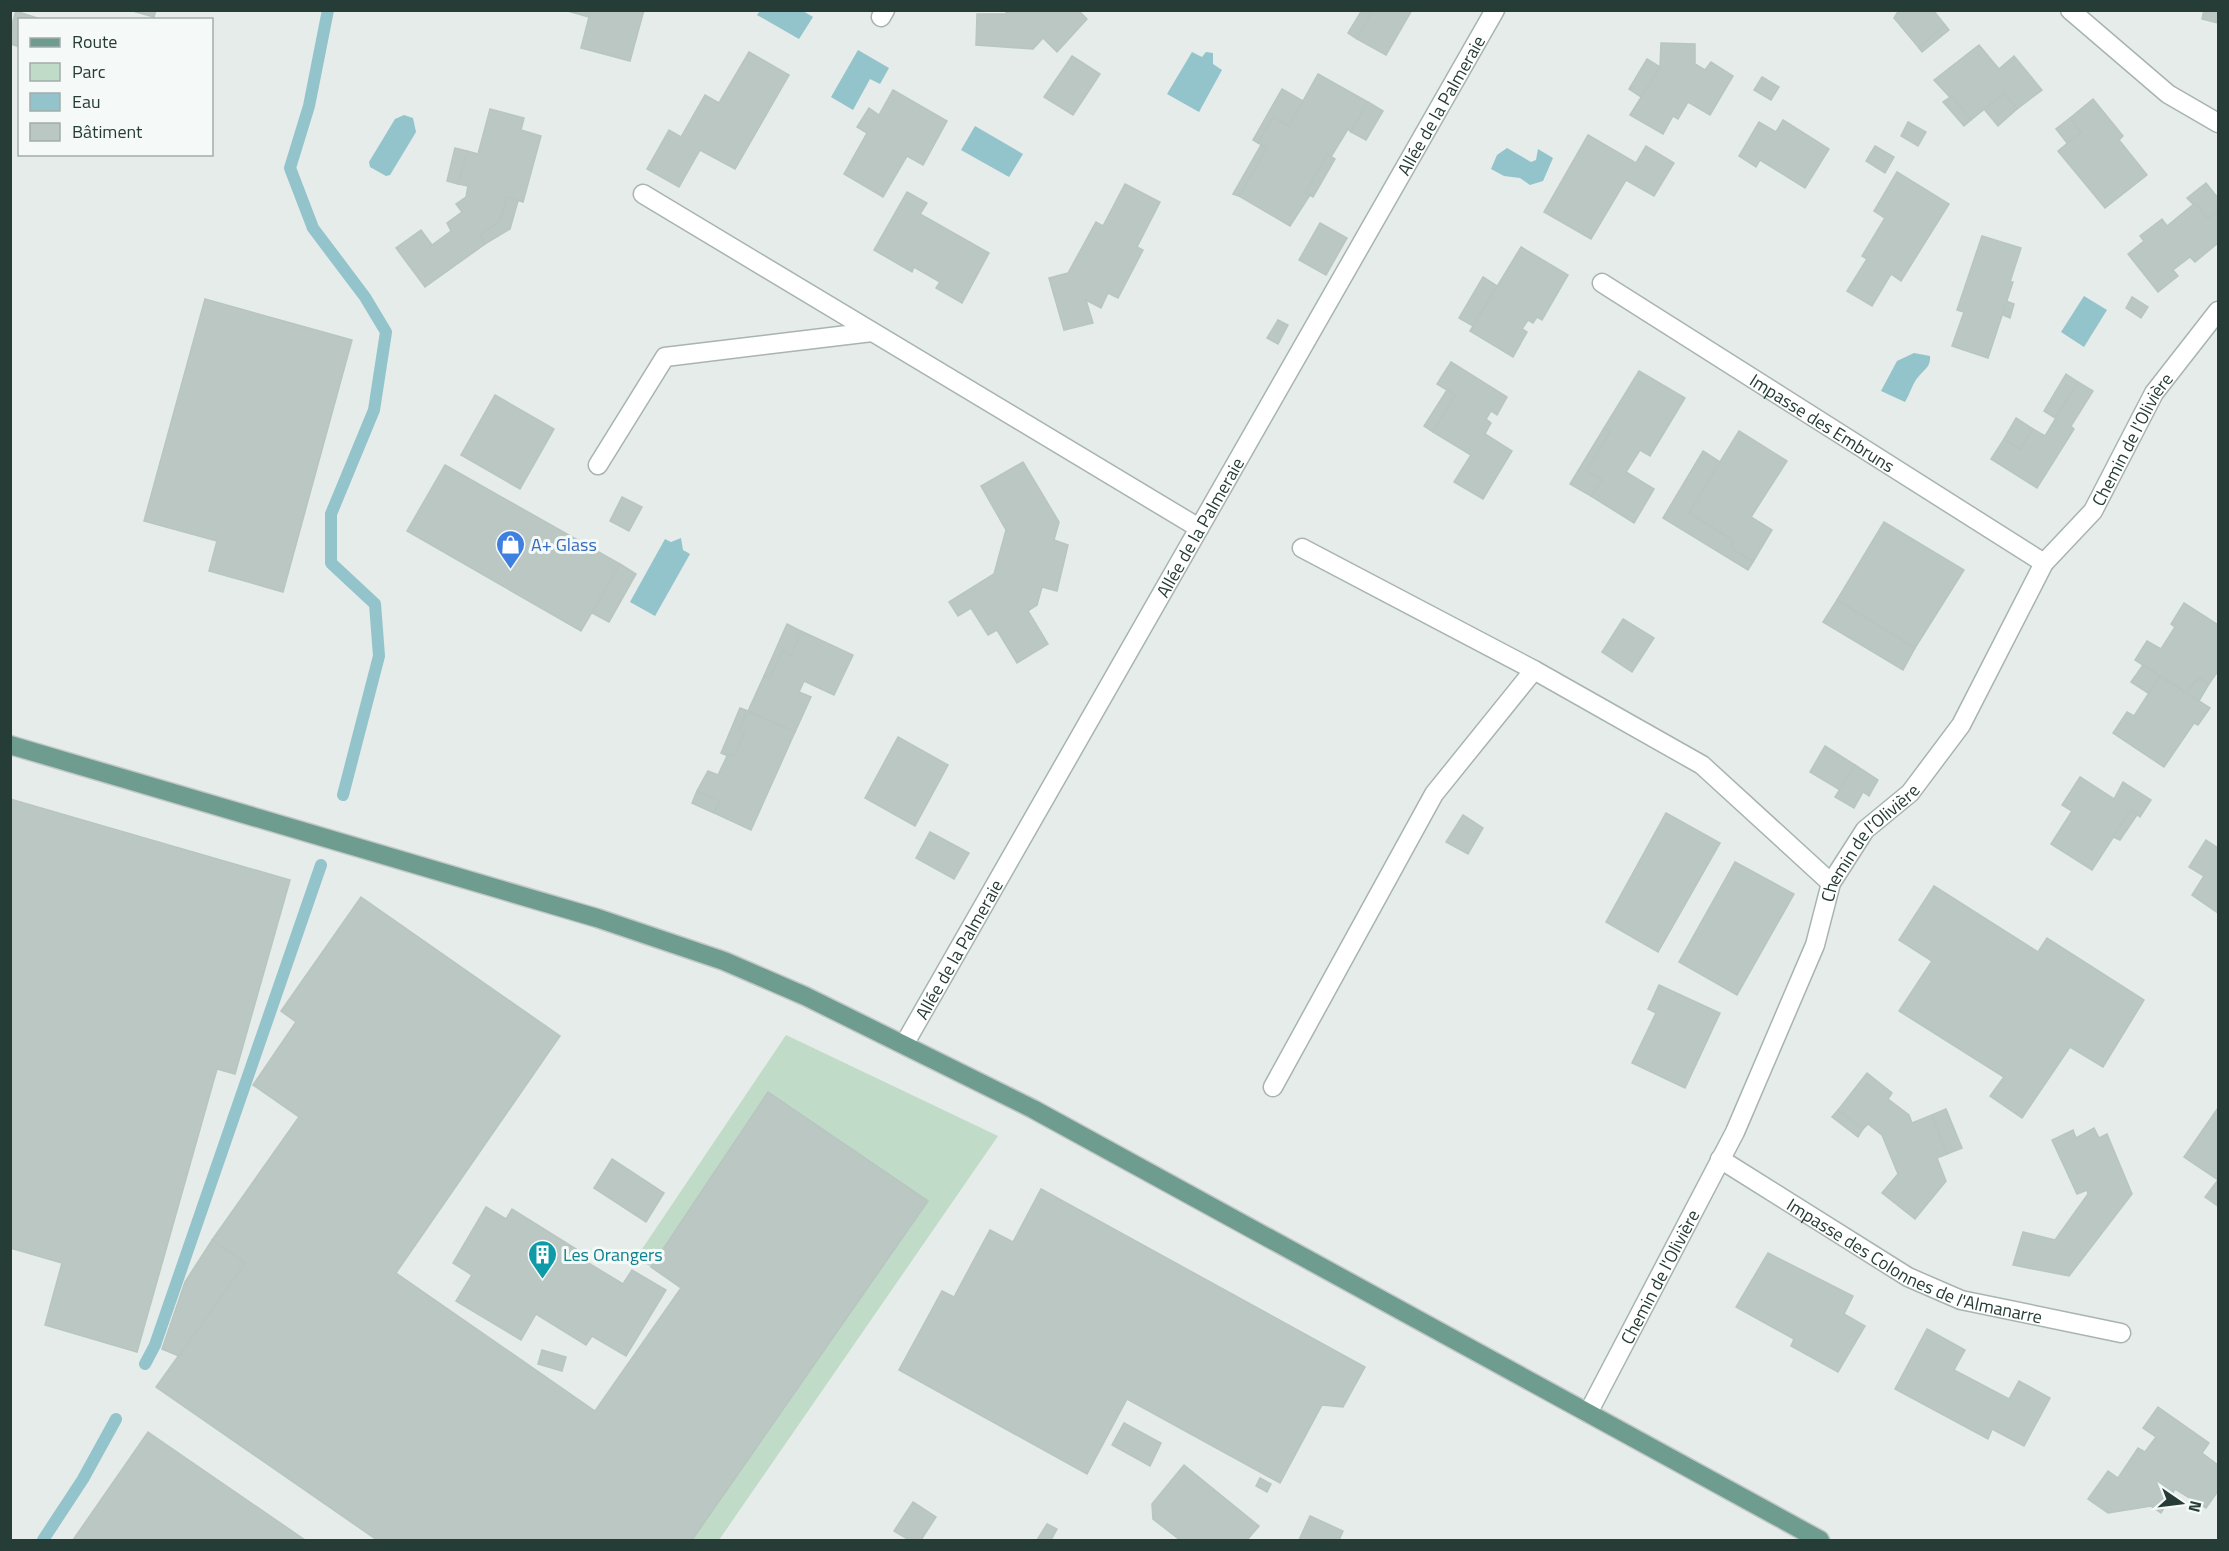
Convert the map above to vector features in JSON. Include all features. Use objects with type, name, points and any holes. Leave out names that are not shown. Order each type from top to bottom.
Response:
[{"type":"main road","points":[[10,745],[618,925],[724,961],[905,1043],[1033,1109],[1820,1540]]},
{"type":"street","name":"Allée de la Palmeraie","points":[[905,1043],[1495,10]]},
{"type":"street","points":[[2070,10],[2168,94],[2218,123]]},
{"type":"street","points":[[643,194],[1199,528]]},
{"type":"street","name":"Impasse des Embruns","points":[[1602,283],[2044,563]]},
{"type":"street","name":"Chemin de l'Olivière","points":[[1588,1413],[1735,1132],[1815,945],[1832,883],[1865,830],[1910,793],[1961,725],[2044,563],[2093,511],[2154,393],[2218,311]]},
{"type":"street","points":[[598,465],[665,357],[872,332]]},
{"type":"street","points":[[1302,548],[1534,669],[1702,765],[1832,883]]},
{"type":"street","points":[[1273,1087],[1434,794],[1534,669]]},
{"type":"street","name":"Impasse des Colonnes de l'Almanarre","points":[[1720,1159],[1908,1277],[1937,1292],[1960,1300],[2121,1333]]},
{"type":"green space","points":[[786,1035],[998,1136],[719,1540],[692,1540],[928,1201],[768,1092],[651,1267],[636,1258]]},
{"type":"water","points":[[760,11],[803,11],[813,17],[799,39],[757,15]]},
{"type":"water","points":[[858,50],[889,68],[880,84],[870,79],[853,110],[831,97]]},
{"type":"water","points":[[1192,52],[1202,57],[1206,52],[1213,53],[1213,64],[1222,70],[1199,112],[1167,94]]},
{"type":"water","points":[[404,115],[413,118],[416,132],[390,175],[386,176],[370,167],[369,162],[395,119]]},
{"type":"water","points":[[975,126],[1023,154],[1009,177],[961,150]]},
{"type":"water","points":[[1507,148],[1531,162],[1536,160],[1538,149],[1553,158],[1543,181],[1530,185],[1520,178],[1504,176],[1491,169],[1497,155]]},
{"type":"water","points":[[2084,296],[2107,310],[2084,347],[2061,332]]},
{"type":"water","points":[[1914,353],[1930,356],[1930,362],[1915,381],[1905,402],[1881,391],[1897,361]]},
{"type":"water","points":[[681,538],[683,550],[690,554],[655,616],[630,602],[665,539],[671,542]]},
{"type":"building","points":[[129,10],[156,10],[154,17]]},
{"type":"building","points":[[564,10],[644,10],[630,61],[581,48],[589,17]]},
{"type":"building","points":[[1009,10],[1078,10],[1087,19],[1057,52],[1043,38],[1033,49],[976,45],[977,14],[1005,14]]},
{"type":"building","points":[[1362,10],[1373,10],[1357,39],[1348,33]]},
{"type":"building","points":[[1373,10],[1412,10],[1386,55],[1357,39]]},
{"type":"building","points":[[1899,10],[1933,10],[1945,25],[1919,48],[1894,18]]},
{"type":"building","points":[[2204,10],[2218,10],[2218,23],[2202,19]]},
{"type":"building","points":[[16,11],[37,18],[18,18],[18,46],[10,44],[10,31]]},
{"type":"building","points":[[1945,25],[1949,30],[1922,52],[1919,48]]},
{"type":"building","points":[[1661,43],[1695,44],[1695,64],[1705,70],[1711,62],[1733,76],[1710,115],[1688,102],[1678,119],[1673,116],[1663,134],[1630,115],[1660,67]]},
{"type":"building","points":[[1979,45],[1999,69],[2014,56],[2042,90],[2017,109],[2004,93],[1971,120],[1934,80]]},
{"type":"building","points":[[749,52],[789,75],[735,169],[700,150],[679,187],[647,169],[669,130],[681,137],[705,95],[719,103]]},
{"type":"building","points":[[1072,56],[1100,74],[1073,115],[1044,97]]},
{"type":"building","points":[[1647,59],[1660,67],[1641,97],[1629,89]]},
{"type":"building","points":[[1318,74],[1368,102],[1351,132],[1348,129],[1331,157],[1327,154],[1306,193],[1310,195],[1290,226],[1239,196],[1267,148],[1258,143],[1273,117],[1289,126]]},
{"type":"building","points":[[1762,77],[1779,87],[1771,100],[1754,90]]},
{"type":"building","points":[[1282,89],[1303,101],[1289,126],[1273,117],[1258,143],[1253,140]]},
{"type":"building","points":[[893,90],[947,121],[923,165],[907,156],[883,197],[844,174],[867,133],[857,127],[869,108],[879,115]]},
{"type":"building","points":[[2004,93],[2017,109],[1998,126],[1984,109]]},
{"type":"building","points":[[1952,96],[1971,120],[1964,126],[1943,102]]},
{"type":"building","points":[[2093,99],[2123,136],[2119,140],[2147,175],[2105,208],[2058,151],[2081,132],[2070,118]]},
{"type":"building","points":[[1368,102],[1383,111],[1366,140],[1351,132]]},
{"type":"building","points":[[490,109],[524,118],[521,130],[541,136],[523,202],[507,197],[500,221],[480,235],[485,244],[425,287],[396,248],[421,230],[432,245],[451,231],[447,223],[462,212],[456,204],[466,197],[468,186],[458,184],[467,151],[478,154]]},
{"type":"building","points":[[2070,118],[2081,132],[2067,143],[2056,129]]},
{"type":"building","points":[[1783,120],[1829,149],[1805,188],[1760,160],[1756,167],[1739,156],[1759,122],[1776,132]]},
{"type":"building","points":[[1908,122],[1926,132],[1918,146],[1901,136]]},
{"type":"building","points":[[1588,135],[1636,163],[1646,146],[1674,163],[1654,196],[1626,180],[1591,239],[1544,212]]},
{"type":"building","points":[[1261,145],[1267,148],[1239,196],[1233,194]]},
{"type":"building","points":[[1875,146],[1894,157],[1885,173],[1866,161]]},
{"type":"building","points":[[455,148],[467,151],[458,184],[447,181]]},
{"type":"building","points":[[1327,154],[1335,159],[1313,197],[1306,193]]},
{"type":"building","points":[[1897,172],[1949,204],[1901,281],[1891,274],[1872,306],[1847,291],[1867,259],[1862,256],[1885,218],[1874,211]]},
{"type":"building","points":[[2206,183],[2218,198],[2218,211],[2208,219],[2187,198]]},
{"type":"building","points":[[1125,184],[1160,202],[1137,247],[1143,250],[1118,298],[1108,293],[1101,308],[1086,300],[1093,323],[1064,330],[1049,278],[1068,273],[1096,222],[1103,226]]},
{"type":"building","points":[[907,192],[927,203],[920,214],[989,253],[962,303],[936,288],[940,282],[914,267],[912,272],[874,250]]},
{"type":"building","points":[[507,197],[518,201],[510,229],[485,244],[480,235],[500,221]]},
{"type":"building","points":[[2195,203],[2208,219],[2218,211],[2218,243],[2195,262],[2190,257],[2173,270],[2178,276],[2158,292],[2128,254],[2144,241],[2140,236],[2162,219],[2167,226]]},
{"type":"building","points":[[1320,223],[1347,238],[1326,275],[1299,260]]},
{"type":"building","points":[[1982,236],[2021,248],[2010,282],[2013,282],[1988,358],[1952,346],[1964,312],[1957,310]]},
{"type":"building","points":[[1521,247],[1568,275],[1542,320],[1537,317],[1533,323],[1528,320],[1522,329],[1527,332],[1513,357],[1470,331]]},
{"type":"building","points":[[1483,277],[1497,286],[1473,326],[1459,318]]},
{"type":"building","points":[[2132,297],[2148,307],[2141,318],[2126,308]]},
{"type":"building","points":[[205,299],[352,340],[283,592],[209,571],[217,541],[144,521]]},
{"type":"building","points":[[2006,301],[2014,304],[2010,318],[2003,315]]},
{"type":"building","points":[[1278,320],[1288,325],[1278,344],[1267,338]]},
{"type":"building","points":[[1451,362],[1507,397],[1497,415],[1491,411],[1486,419],[1491,423],[1485,434],[1512,451],[1483,499],[1454,482],[1471,455],[1433,432],[1455,395],[1437,384]]},
{"type":"building","points":[[1639,371],[1685,398],[1650,456],[1640,450],[1626,472],[1654,489],[1634,523],[1591,496],[1602,480],[1586,471],[1610,432],[1604,428]]},
{"type":"building","points":[[2066,374],[2078,382],[2055,418],[2044,411]]},
{"type":"building","points":[[2078,382],[2093,391],[2071,426],[2074,429],[2037,488],[1991,459],[2004,439],[2020,449],[2033,429],[2045,436]]},
{"type":"building","points":[[1447,390],[1455,395],[1433,432],[1424,426]]},
{"type":"building","points":[[495,395],[554,429],[520,489],[461,455]]},
{"type":"building","points":[[2016,418],[2033,429],[2020,449],[2004,439]]},
{"type":"building","points":[[1604,428],[1610,432],[1586,471],[1602,480],[1591,496],[1570,484]]},
{"type":"building","points":[[1739,431],[1787,461],[1751,517],[1772,530],[1753,562],[1731,548],[1734,541],[1689,512]]},
{"type":"building","points":[[1703,451],[1720,462],[1689,513],[1734,541],[1731,548],[1753,562],[1748,570],[1663,518]]},
{"type":"building","points":[[1023,462],[1059,522],[1054,540],[1068,545],[1057,591],[1042,587],[1037,605],[1028,611],[1048,644],[1017,663],[997,630],[988,635],[971,608],[958,616],[949,602],[994,574],[1006,530],[981,486]]},
{"type":"building","points":[[445,465],[620,564],[581,631],[407,531]]},
{"type":"building","points":[[622,497],[642,507],[629,531],[610,521]]},
{"type":"building","points":[[1884,522],[1964,570],[1915,648],[1837,600]]},
{"type":"building","points":[[620,564],[636,574],[609,622],[592,613]]},
{"type":"building","points":[[1837,600],[1915,648],[1903,670],[1823,622]]},
{"type":"building","points":[[2184,603],[2218,625],[2218,671],[2209,684],[2198,677],[2187,693],[2135,660],[2147,641],[2161,649],[2175,627],[2171,624]]},
{"type":"building","points":[[1623,619],[1654,638],[1632,672],[1602,652]]},
{"type":"building","points":[[787,624],[801,631],[791,656],[782,651],[770,678],[764,676]]},
{"type":"building","points":[[801,631],[853,655],[834,695],[804,681],[799,692],[811,697],[795,732],[748,711],[764,676],[770,678],[782,651],[791,656]]},
{"type":"building","points":[[2143,665],[2160,676],[2148,693],[2131,682]]},
{"type":"building","points":[[2160,676],[2210,708],[2198,725],[2194,723],[2164,767],[2113,733],[2127,712],[2134,716]]},
{"type":"building","points":[[2198,677],[2209,684],[2199,701],[2187,693]]},
{"type":"building","points":[[740,708],[748,711],[739,730],[745,733],[734,756],[728,756],[721,753]]},
{"type":"building","points":[[748,711],[795,732],[751,830],[714,813],[720,801],[697,791],[708,771],[718,775],[728,754],[734,756],[745,733],[739,730]]},
{"type":"building","points":[[898,737],[948,765],[915,826],[865,798]]},
{"type":"building","points":[[1825,746],[1855,765],[1840,790],[1810,772]]},
{"type":"building","points":[[1855,765],[1878,780],[1869,796],[1863,792],[1854,808],[1835,797]]},
{"type":"building","points":[[2080,777],[2114,799],[2123,782],[2151,800],[2140,817],[2131,810],[2092,870],[2051,844],[2072,811],[2062,805]]},
{"type":"building","points":[[697,791],[720,801],[714,813],[692,803]]},
{"type":"building","points":[[10,799],[290,880],[235,1074],[217,1069],[137,1352],[45,1325],[62,1263],[10,1248]]},
{"type":"building","points":[[2131,810],[2137,815],[2120,840],[2113,837]]},
{"type":"building","points":[[1666,813],[1720,843],[1658,952],[1606,922]]},
{"type":"building","points":[[1463,815],[1483,828],[1468,854],[1446,842]]},
{"type":"building","points":[[930,832],[969,853],[954,879],[916,858]]},
{"type":"building","points":[[2206,840],[2218,848],[2218,913],[2192,895],[2204,876],[2189,867]]},
{"type":"building","points":[[1735,862],[1794,894],[1737,995],[1679,962]]},
{"type":"building","points":[[1934,886],[2038,952],[2047,938],[2144,1000],[2103,1067],[2070,1047],[2022,1118],[1990,1096],[2004,1077],[1899,1011],[1932,961],[1899,940]]},
{"type":"building","points":[[361,897],[560,1036],[396,1273],[595,1411],[681,1288],[651,1267],[768,1092],[928,1201],[692,1540],[377,1540],[156,1387],[245,1263],[212,1240],[299,1117],[253,1085],[296,1022],[281,1011]]},
{"type":"building","points":[[1659,985],[1720,1013],[1685,1088],[1632,1063],[1656,1013],[1648,1009]]},
{"type":"building","points":[[1867,1073],[1892,1093],[1888,1099],[1909,1115],[1912,1123],[1932,1115],[1947,1154],[1937,1158],[1946,1181],[1915,1219],[1882,1193],[1898,1174],[1882,1135],[1868,1124],[1863,1129],[1838,1110]]},
{"type":"building","points":[[2218,1108],[2218,1180],[2184,1157]]},
{"type":"building","points":[[1946,1109],[1962,1148],[1947,1154],[1932,1115]]},
{"type":"building","points":[[1838,1110],[1863,1129],[1858,1137],[1832,1117]]},
{"type":"building","points":[[2094,1128],[2099,1138],[2107,1134],[2132,1194],[2069,1276],[2013,1265],[2023,1232],[2055,1240],[2088,1194],[2087,1190],[2077,1194],[2052,1140],[2073,1130],[2076,1138]]},
{"type":"building","points":[[612,1159],[664,1193],[646,1222],[594,1188]]},
{"type":"building","points":[[2218,1180],[2218,1206],[2205,1197]]},
{"type":"building","points":[[1041,1189],[1365,1367],[1343,1407],[1322,1405],[1280,1483],[1127,1399],[1087,1474],[899,1370],[942,1291],[954,1297],[990,1230],[1013,1242]]},
{"type":"building","name":"Les Orangers","points":[[486,1207],[506,1219],[512,1209],[576,1249],[572,1253],[623,1284],[632,1270],[666,1290],[626,1356],[592,1336],[586,1345],[536,1314],[521,1340],[456,1301],[472,1275],[453,1263]]},
{"type":"building","points":[[212,1240],[245,1263],[179,1356],[162,1349],[185,1282]]},
{"type":"building","points":[[1768,1253],[1853,1296],[1844,1314],[1865,1326],[1838,1372],[1791,1346],[1794,1339],[1736,1307]]},
{"type":"building","points":[[1927,1329],[1965,1350],[1954,1370],[2009,1399],[2019,1381],[2050,1398],[2024,1446],[1992,1429],[1988,1439],[1895,1389]]},
{"type":"building","points":[[542,1350],[566,1357],[562,1371],[538,1364]]},
{"type":"building","points":[[2158,1407],[2209,1443],[2202,1453],[2218,1465],[2218,1491],[2206,1508],[2175,1489],[2161,1513],[2151,1506],[2108,1513],[2088,1499],[2108,1471],[2118,1478],[2138,1448],[2145,1452],[2156,1437],[2143,1428]]},
{"type":"building","points":[[1124,1423],[1161,1443],[1150,1466],[1112,1445]]},
{"type":"building","points":[[148,1432],[305,1540],[73,1540]]},
{"type":"building","points":[[1184,1465],[1259,1526],[1247,1540],[1180,1540],[1153,1519],[1152,1504]]},
{"type":"building","points":[[1260,1478],[1271,1484],[1267,1492],[1256,1486]]},
{"type":"building","points":[[913,1502],[936,1517],[921,1540],[909,1540],[894,1531]]},
{"type":"building","points":[[1310,1516],[1343,1531],[1339,1540],[1299,1540]]},
{"type":"building","points":[[1047,1524],[1057,1529],[1051,1540],[1037,1540]]},
{"type":"waterway","points":[[328,10],[309,106],[290,168],[313,228],[365,297],[386,332],[374,410],[331,514],[331,563],[375,604],[379,656],[343,795]]},
{"type":"waterway","points":[[145,1364],[155,1345],[321,865]]},
{"type":"waterway","points":[[43,1540],[83,1479],[116,1419]]},
{"type":"place","name":"A+ Glass","points":[[510,570]]},
{"type":"place","name":"Les Orangers","points":[[542,1280]]}]
